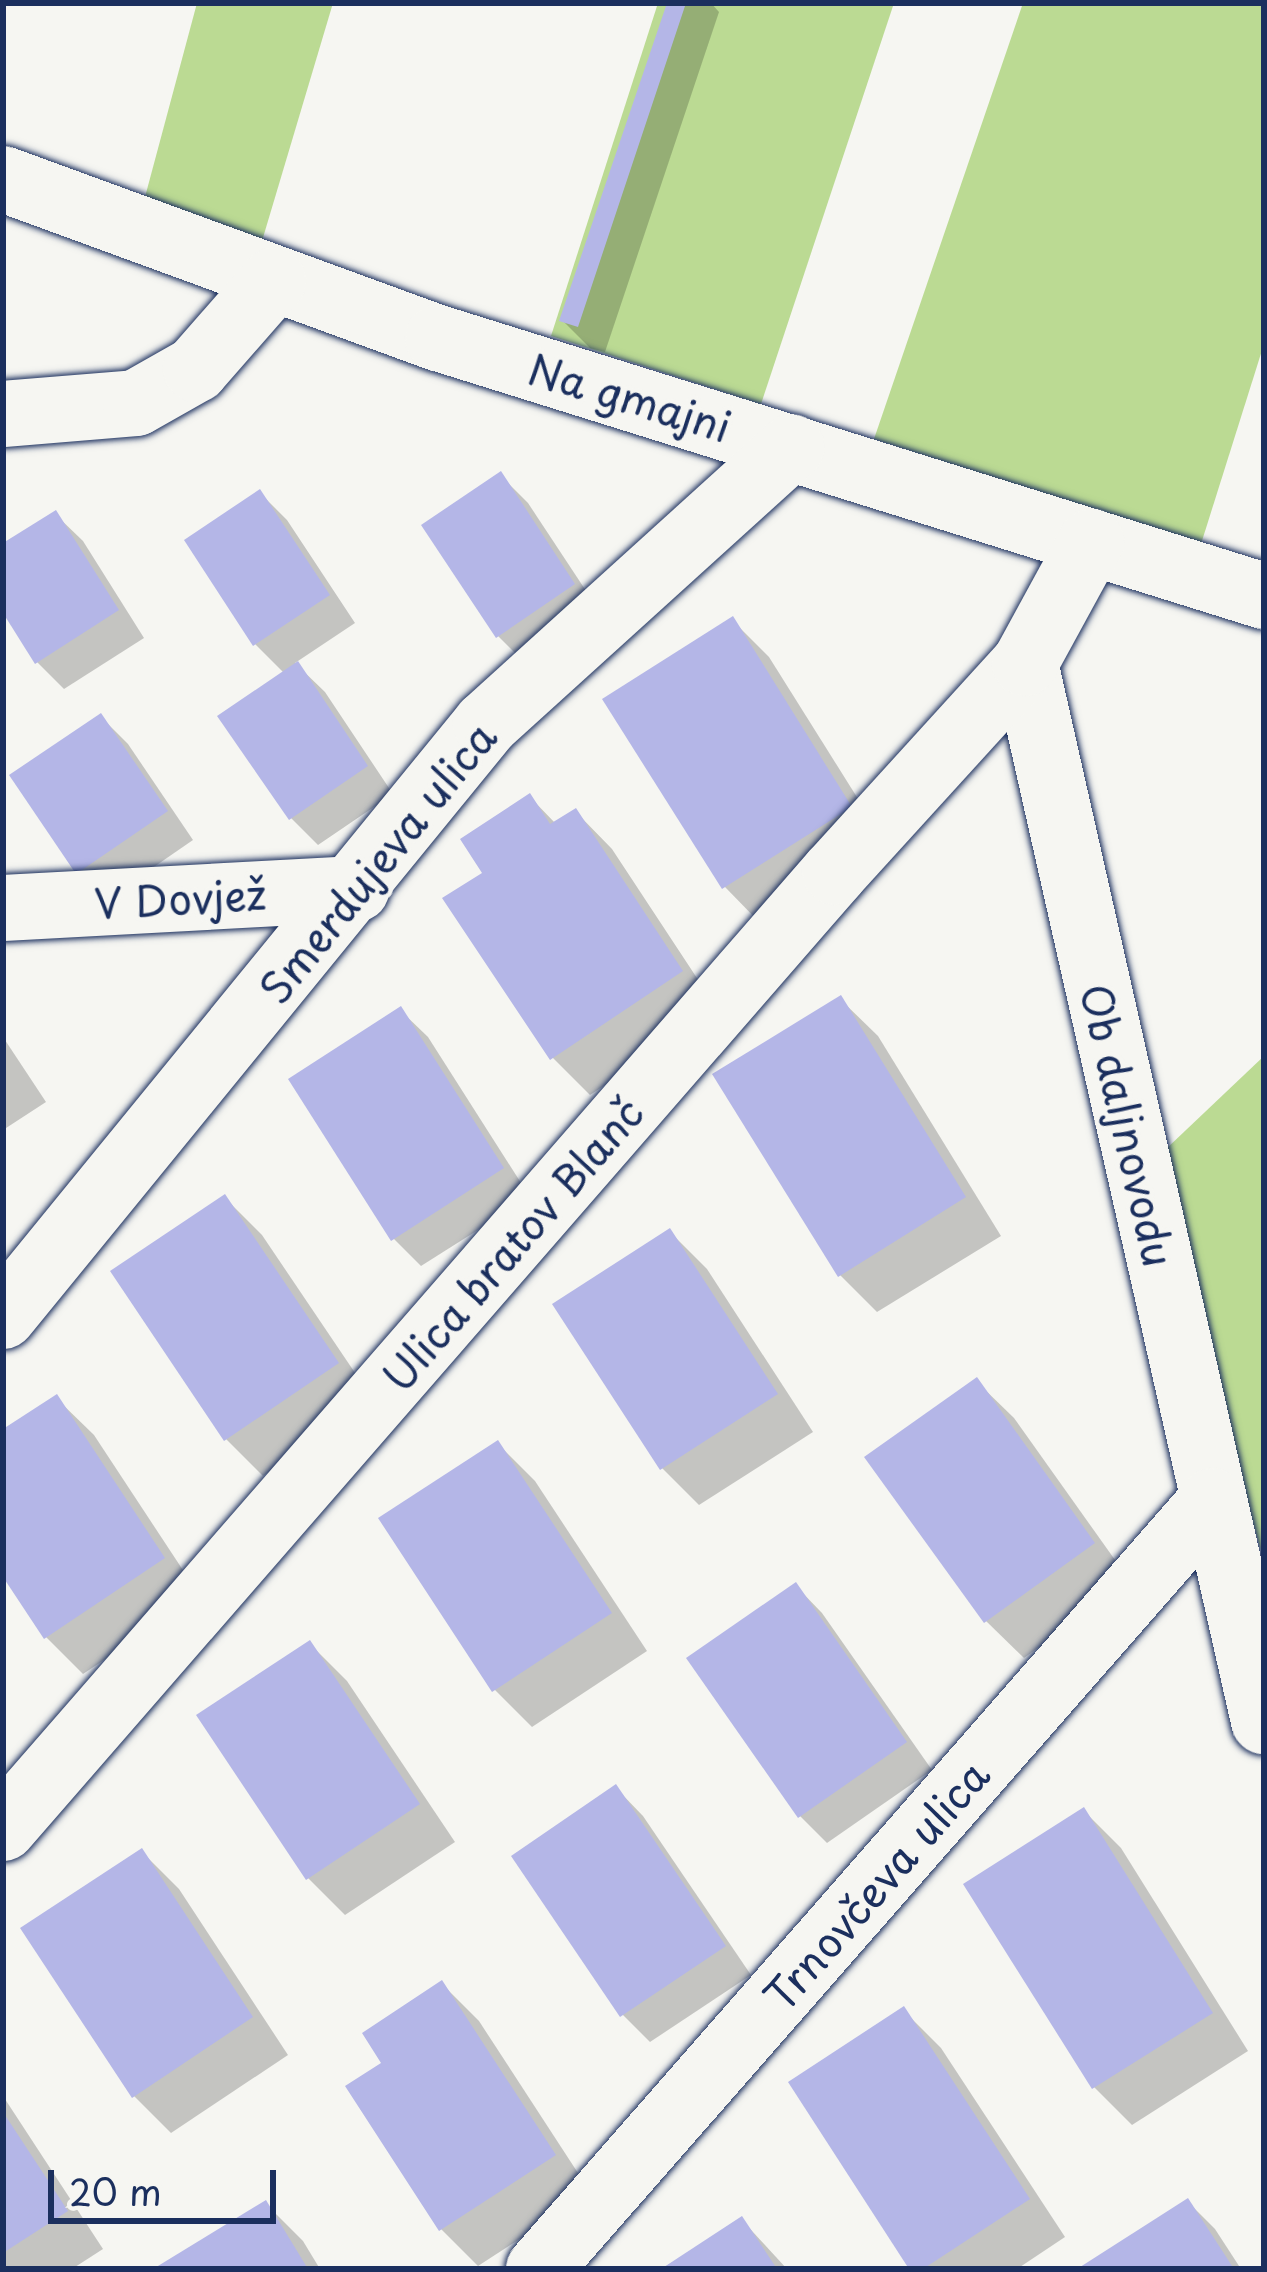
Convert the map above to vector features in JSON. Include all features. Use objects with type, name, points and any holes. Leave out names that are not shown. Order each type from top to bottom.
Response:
[{"type":"street","name":"Na gmajni","points":[[3,178],[273,281],[1264,596]]},
{"type":"street","points":[[3,414],[136,403],[196,369],[273,281]]},
{"type":"street","name":"Smerdujeva ulica","points":[[3,1316],[486,724],[790,447]]},
{"type":"street","points":[[1024,663],[1091,542]]},
{"type":"street","name":"Ob daljnovodu","points":[[1024,663],[1264,1721]]},
{"type":"street","name":"Ulica bratov Blanč","points":[[3,1828],[835,872],[1024,663]]},
{"type":"street","name":"V Dovjež","points":[[3,908],[356,889]]},
{"type":"street","name":"Trnovčeva ulica","points":[[539,2269],[1212,1501]]},
{"type":"green space","points":[[197,3],[333,3],[262,241],[145,197]]},
{"type":"green space","points":[[658,3],[894,3],[761,404],[551,336]]},
{"type":"green space","points":[[1023,3],[1264,3],[1264,344],[1201,544],[874,439]]},
{"type":"green space","points":[[1264,1056],[1264,1561],[1234,1456],[1166,1149]]},
{"type":"building","points":[[667,3],[686,3],[578,327],[559,321]]},
{"type":"building","points":[[501,471],[575,584],[496,638],[421,525]]},
{"type":"building","points":[[260,489],[330,595],[253,646],[184,540]]},
{"type":"building","points":[[56,510],[119,610],[35,664],[3,613],[3,543]]},
{"type":"building","points":[[733,616],[852,807],[722,889],[602,699]]},
{"type":"building","points":[[298,661],[368,766],[289,820],[217,716]]},
{"type":"building","points":[[101,713],[168,811],[76,874],[9,775]]},
{"type":"building","points":[[530,793],[550,824],[576,808],[683,971],[550,1060],[442,898],[482,873],[460,839]]},
{"type":"building","points":[[841,995],[966,1197],[838,1277],[712,1074]]},
{"type":"building","points":[[401,1006],[504,1168],[391,1241],[288,1079]]},
{"type":"building","points":[[225,1194],[339,1363],[224,1441],[110,1271]]},
{"type":"building","points":[[670,1228],[778,1394],[660,1470],[552,1304]]},
{"type":"building","points":[[977,1377],[1095,1543],[984,1623],[864,1457]]},
{"type":"building","points":[[57,1394],[165,1558],[44,1639],[3,1577],[3,1429]]},
{"type":"building","points":[[498,1440],[612,1613],[492,1692],[378,1518]]},
{"type":"building","points":[[796,1582],[907,1742],[798,1818],[686,1658]]},
{"type":"building","points":[[310,1640],[420,1804],[306,1880],[196,1715]]},
{"type":"building","points":[[616,1784],[726,1946],[620,2017],[511,1856]]},
{"type":"building","points":[[1084,1807],[1213,2013],[1092,2089],[963,1884]]},
{"type":"building","points":[[142,1848],[253,2017],[132,2098],[20,1928]]},
{"type":"building","points":[[442,1980],[556,2155],[439,2231],[345,2086],[381,2063],[362,2033]]},
{"type":"building","points":[[904,2006],[1030,2199],[923,2269],[909,2269],[788,2082]]},
{"type":"building","points":[[3,2112],[68,2211],[3,2253]]},
{"type":"building","points":[[1188,2198],[1234,2269],[1077,2269]]},
{"type":"building","points":[[266,2200],[308,2269],[153,2269]]},
{"type":"building","points":[[742,2216],[777,2269],[661,2269]]}]
